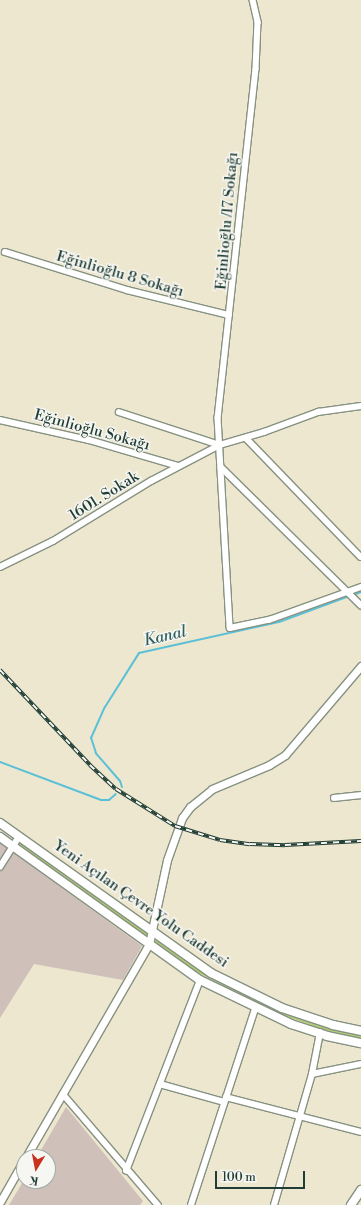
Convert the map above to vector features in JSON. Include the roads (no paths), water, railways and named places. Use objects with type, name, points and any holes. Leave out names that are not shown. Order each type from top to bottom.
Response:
[{"type":"main road","name":"Yeni Açılan Çevre Yolu Caddesi","points":[[0,822],[206,970],[264,1000],[315,1020],[361,1031]]},
{"type":"main road","name":"Yeni Açılan Çevre Yolu Caddesi","points":[[0,837],[200,980],[255,1008],[320,1033],[361,1043]]},
{"type":"main road","points":[[351,1205],[361,1190]]},
{"type":"street","name":"Eğinlioğlu /17 Sokağı","points":[[252,0],[258,22],[256,62],[219,400],[221,467],[230,628],[269,620],[348,592]]},
{"type":"street","name":"Eğinlioğlu 8 Sokağı","points":[[5,252],[127,290],[229,315]]},
{"type":"street","name":"1601. Sokak","points":[[0,566],[53,541],[178,466],[220,445],[246,438],[318,412],[361,406]]},
{"type":"street","points":[[118,412],[220,445]]},
{"type":"street","name":"Eğinlioğlu Sokağı","points":[[0,420],[89,440],[178,466]]},
{"type":"street","points":[[246,438],[361,557]]},
{"type":"street","points":[[221,467],[361,605]]},
{"type":"street","points":[[348,592],[361,587]]},
{"type":"street","points":[[31,1149],[149,944],[157,900],[174,837],[190,807],[212,789],[269,765],[285,755],[361,666]]},
{"type":"street","points":[[334,798],[361,795]]},
{"type":"street","points":[[0,867],[19,836]]},
{"type":"street","points":[[126,1171],[200,980]]},
{"type":"street","points":[[191,1205],[255,1008]]},
{"type":"street","points":[[274,1205],[312,1074],[320,1033]]},
{"type":"street","points":[[312,1074],[361,1064]]},
{"type":"street","points":[[160,1084],[361,1132]]},
{"type":"street","points":[[62,1094],[126,1171],[158,1205]]},
{"type":"street","points":[[0,1202],[16,1174]]},
{"type":"waterway","name":"Kanal","points":[[356,594],[361,592]]},
{"type":"waterway","name":"Kanal","points":[[122,787],[120,781],[96,753],[91,738],[105,707],[139,653],[279,622],[347,597]]},
{"type":"waterway","name":"Kanal","points":[[0,762],[101,800],[109,800],[116,794]]},
{"type":"railway","points":[[0,670],[90,765],[116,789],[175,826],[220,840],[250,844],[285,845],[361,841]]}]
